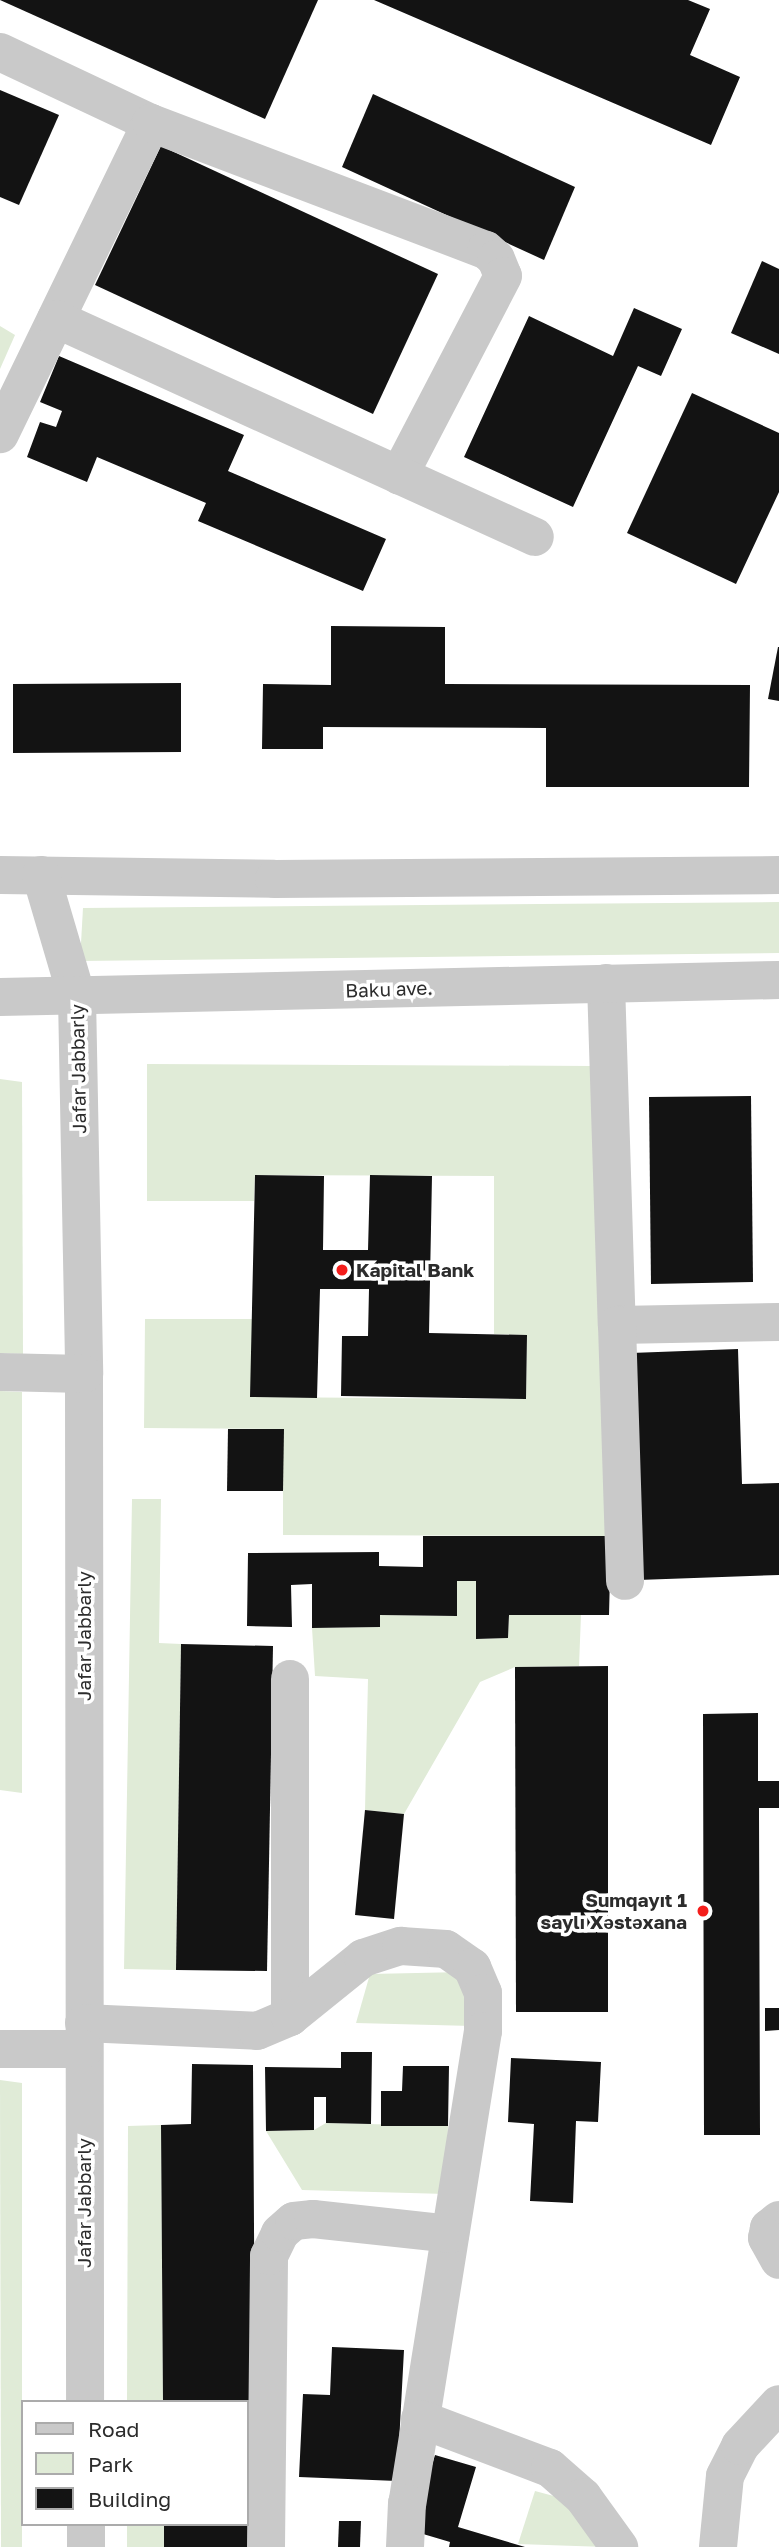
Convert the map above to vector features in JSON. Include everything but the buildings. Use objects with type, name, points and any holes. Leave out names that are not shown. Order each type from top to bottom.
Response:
[{"type":"street","points":[[0,52],[151,123],[486,250],[496,259],[503,276],[399,475]]},
{"type":"street","points":[[0,434],[151,123]]},
{"type":"street","points":[[56,319],[536,537]]},
{"type":"street","points":[[0,875],[288,879],[779,875]]},
{"type":"street","name":"Jafar Jabbarly","points":[[41,875],[77,997],[84,1374],[85,2400]]},
{"type":"street","name":"Baku ave.","points":[[0,997],[779,980]]},
{"type":"street","points":[[606,983],[625,1581]]},
{"type":"street","points":[[617,1325],[779,1322]]},
{"type":"street","points":[[0,1372],[84,1374]]},
{"type":"street","points":[[290,1678],[290,2017]]},
{"type":"street","points":[[0,2049],[84,2036],[257,2031],[290,2017],[363,1958],[401,1946],[446,1949],[472,1967],[483,1993],[483,2031],[407,2503],[405,2547]]},
{"type":"street","points":[[266,2547],[269,2256],[280,2233],[294,2221],[313,2219],[450,2234]]},
{"type":"street","points":[[779,2220],[769,2228],[767,2238],[779,2260]]},
{"type":"street","points":[[718,2547],[725,2476],[740,2446],[779,2404]]},
{"type":"street","points":[[420,2419],[550,2468],[583,2497],[619,2547]]},
{"type":"street","points":[[86,2526],[86,2547]]},
{"type":"green space","points":[[0,326],[15,335],[0,369]]},
{"type":"green space","points":[[779,902],[779,953],[80,961],[83,908]]},
{"type":"green space","points":[[147,1064],[593,1066],[611,1536],[283,1535],[283,1429],[144,1428],[145,1319],[252,1319],[251,1397],[526,1399],[527,1335],[494,1334],[494,1176],[255,1175],[254,1201],[147,1201]]},
{"type":"green space","points":[[0,1079],[22,1082],[23,1354],[0,1353]]},
{"type":"green space","points":[[0,1391],[22,1392],[22,1793],[0,1790]]},
{"type":"green space","points":[[132,1499],[161,1499],[159,1643],[181,1644],[176,1970],[124,1969]]},
{"type":"green space","points":[[457,1581],[476,1581],[476,1639],[508,1638],[509,1615],[581,1615],[579,1666],[515,1667],[480,1682],[404,1814],[365,1810],[368,1679],[315,1676],[312,1628],[379,1627],[380,1615],[456,1616]]},
{"type":"green space","points":[[463,1972],[472,2026],[356,2023],[370,1974]]},
{"type":"green space","points":[[0,2080],[22,2083],[22,2547],[1,2547]]},
{"type":"green space","points":[[326,2123],[448,2126],[446,2194],[302,2190],[266,2131],[314,2130]]},
{"type":"green space","points":[[161,2125],[163,2400],[127,2400],[128,2126]]},
{"type":"green space","points":[[535,2491],[576,2502],[605,2547],[518,2544]]},
{"type":"green space","points":[[127,2526],[164,2526],[164,2547],[127,2547]]},
{"type":"place","name":"Kapital Bank","points":[[342,1270]]},
{"type":"place","name":"Sumqayıt 1 saylı Xəstəxana","points":[[703,1911]]}]
